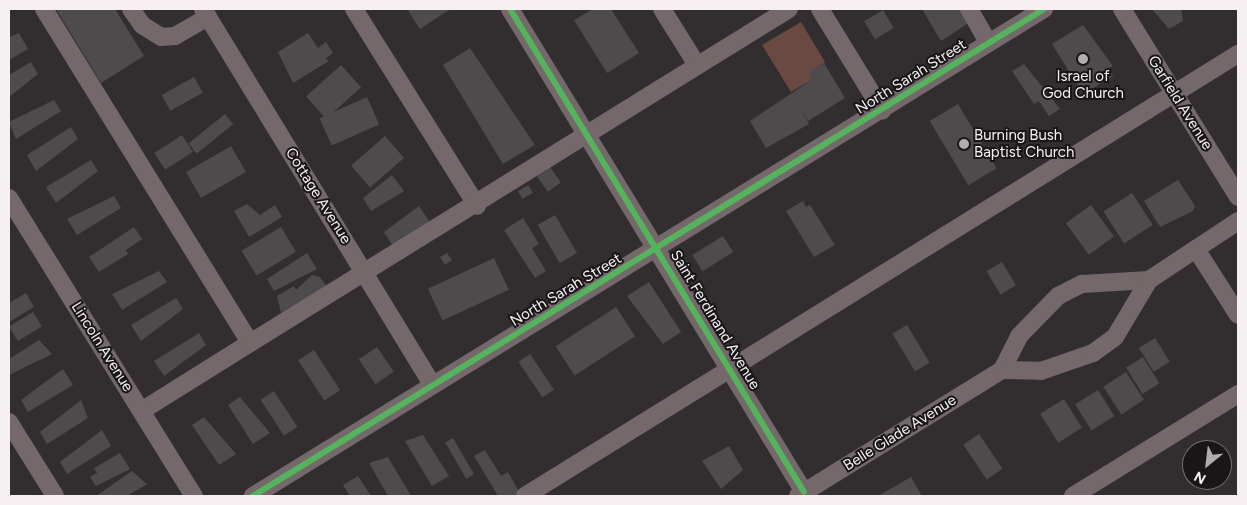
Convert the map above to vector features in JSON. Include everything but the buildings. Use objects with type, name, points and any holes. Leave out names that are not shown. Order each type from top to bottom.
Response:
[{"type":"street","points":[[44,9],[250,343]]},
{"type":"street","points":[[131,9],[142,25],[161,37],[175,36],[205,13]]},
{"type":"street","points":[[354,9],[476,206]]},
{"type":"street","name":"Saint Ferdinand Avenue","points":[[510,9],[731,370],[801,494]]},
{"type":"street","points":[[662,9],[697,66]]},
{"type":"street","points":[[141,411],[476,206],[587,134],[788,9]]},
{"type":"street","points":[[820,9],[882,110]]},
{"type":"street","points":[[969,9],[989,43]]},
{"type":"street","name":"North Sarah Street","points":[[254,496],[432,384],[658,250],[1044,9]]},
{"type":"street","name":"Garfield Avenue","points":[[1122,9],[1238,197]]},
{"type":"street","name":"Cottage Avenue","points":[[205,13],[432,384]]},
{"type":"street","points":[[525,496],[1238,54]]},
{"type":"street","name":"Lincoln Avenue","points":[[9,198],[194,496]]},
{"type":"street","points":[[1149,280],[1082,284],[1058,296],[1019,336],[1002,370],[1041,371],[1093,353],[1115,337],[1149,280],[1238,221]]},
{"type":"street","points":[[1196,249],[1238,315]]},
{"type":"street","name":"Belle Glade Avenue","points":[[801,494],[1002,370]]},
{"type":"street","points":[[1073,496],[1238,394]]},
{"type":"street","points":[[9,422],[56,496]]},
{"type":"shaded area","points":[[801,22],[825,62],[810,72],[813,79],[791,92],[762,45]]},
{"type":"cycle path","points":[[510,9],[804,492]]},
{"type":"cycle path","points":[[253,496],[1044,9]]},
{"type":"place","name":"Israel of God Church","points":[[1083,59]]},
{"type":"place","name":"Burning Bush Baptist Church","points":[[964,144]]}]
